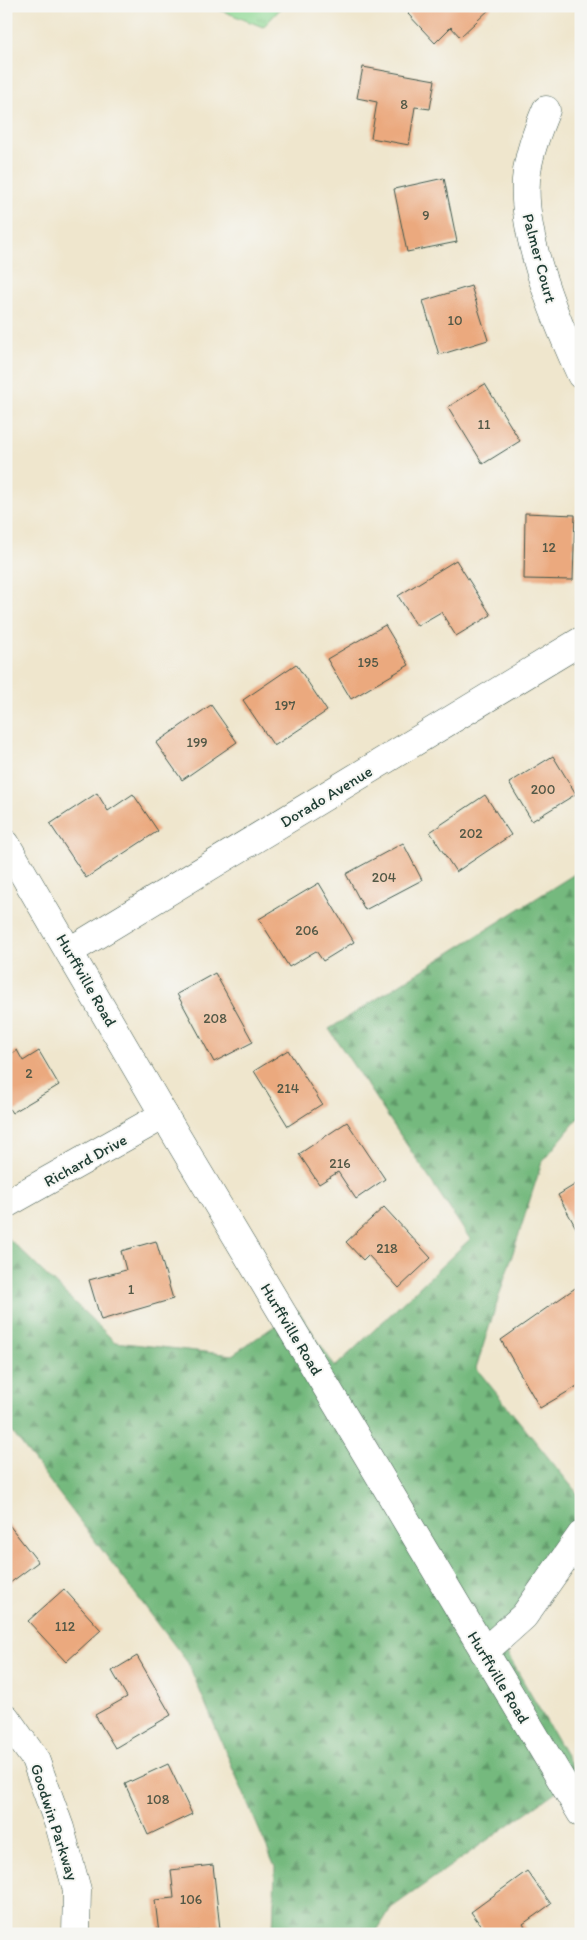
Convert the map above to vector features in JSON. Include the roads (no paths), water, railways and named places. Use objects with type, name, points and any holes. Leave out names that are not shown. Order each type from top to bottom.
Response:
[{"type":"street","name":"Palmer Court","points":[[546,110],[527,171],[525,200],[538,263],[581,375]]},
{"type":"street","name":"Dorado Avenue","points":[[70,951],[581,640]]},
{"type":"street","name":"Hurffville Road","points":[[6,844],[164,1115],[581,1813]]},
{"type":"street","name":"Richard Drive","points":[[6,1204],[164,1115]]},
{"type":"street","points":[[484,1652],[524,1616],[581,1535]]},
{"type":"street","name":"Goodwin Parkway","points":[[6,1718],[35,1759],[60,1828],[77,1890],[76,1934]]}]
